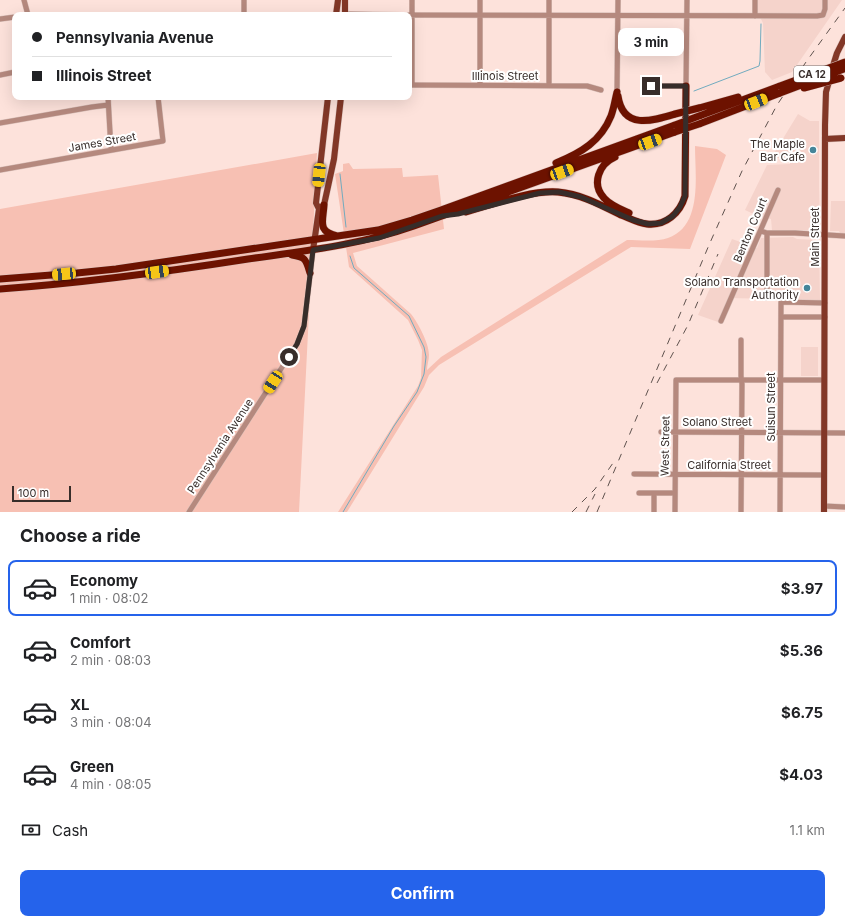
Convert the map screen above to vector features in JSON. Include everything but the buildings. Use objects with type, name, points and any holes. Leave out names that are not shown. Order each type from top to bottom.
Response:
[{"type":"highway","name":"CA 12","points":[[0,289],[80,283],[313,250],[379,238],[622,150],[634,148],[756,102],[780,90],[845,67]]},
{"type":"highway","points":[[780,90],[795,91],[843,78]]},
{"type":"highway","points":[[442,216],[458,214],[529,195],[549,192],[566,193],[581,197],[633,220],[648,224],[661,223],[668,220],[673,216],[684,201],[686,188],[686,86]]},
{"type":"highway","name":"CA 12","points":[[699,112],[759,93],[780,90]]},
{"type":"highway","points":[[617,92],[624,112],[634,120],[647,121],[675,114],[699,112]]},
{"type":"highway","points":[[489,192],[503,184],[559,162],[584,150],[597,139],[607,125],[614,107],[617,92]]},
{"type":"highway","points":[[0,279],[116,269],[339,237],[391,227],[675,124],[699,112]]},
{"type":"highway","points":[[634,148],[610,159],[604,164],[598,178],[598,186],[604,199],[611,204],[643,219],[654,221],[660,220],[676,212]]},
{"type":"highway","points":[[321,207],[322,225],[324,230],[327,233],[339,237]]},
{"type":"highway","points":[[286,254],[302,257],[307,263],[310,273]]},
{"type":"main road","points":[[336,12],[338,0]]},
{"type":"main road","points":[[345,0],[345,12]]},
{"type":"main road","name":"Main Street","points":[[824,509],[826,101],[827,86],[837,53],[845,37]]},
{"type":"main road","name":"Pennsylvania Avenue","points":[[321,207],[316,203],[328,100]]},
{"type":"main road","name":"Pennsylvania Avenue","points":[[313,250],[321,207],[334,159],[341,100]]},
{"type":"main road","points":[[825,138],[845,138]]},
{"type":"street","points":[[24,0],[26,12]]},
{"type":"street","points":[[244,0],[244,12]]},
{"type":"street","points":[[410,12],[412,0]]},
{"type":"street","points":[[480,0],[480,85]]},
{"type":"street","points":[[549,0],[549,86]]},
{"type":"street","points":[[617,92],[618,0]]},
{"type":"street","points":[[643,88],[651,86],[686,86],[687,0]]},
{"type":"street","points":[[755,0],[755,16]]},
{"type":"street","points":[[412,15],[817,16],[823,15],[825,0]]},
{"type":"street","points":[[0,19],[12,17]]},
{"type":"street","points":[[0,75],[12,73]]},
{"type":"street","name":"Illinois Street","points":[[412,85],[587,86],[601,90]]},
{"type":"street","points":[[108,100],[111,150]]},
{"type":"street","name":"James Street","points":[[0,170],[163,141],[158,100]]},
{"type":"street","points":[[0,123],[108,105]]},
{"type":"street","name":"Benton Court","points":[[721,321],[778,190]]},
{"type":"street","points":[[760,231],[767,233],[825,234],[845,236]]},
{"type":"street","points":[[766,298],[767,233]]},
{"type":"street","name":"Pennsylvania Avenue","points":[[189,512],[297,344],[304,326],[313,250]]},
{"type":"street","name":"Suisun Street","points":[[780,512],[782,302],[825,303]]},
{"type":"street","points":[[781,317],[825,317]]},
{"type":"street","points":[[741,340],[741,512]]},
{"type":"street","name":"West Street","points":[[675,512],[676,380],[741,380]]},
{"type":"street","points":[[741,380],[824,380]]},
{"type":"street","name":"Solano Street","points":[[661,432],[845,433]]},
{"type":"street","name":"California Street","points":[[634,474],[824,475]]},
{"type":"street","points":[[639,493],[675,493]]},
{"type":"street","points":[[654,493],[654,512]]},
{"type":"street","points":[[824,509],[845,506]]},
{"type":"shaded area","points":[[758,0],[842,0],[792,72],[772,80],[765,72],[763,23],[758,13]]},
{"type":"shaded area","points":[[798,114],[810,121],[819,121],[820,228],[818,230],[772,230],[771,219],[760,217],[745,210],[767,165],[790,164],[790,158],[776,158],[773,155]]},
{"type":"shaded area","points":[[695,146],[717,149],[726,155],[690,249],[631,247],[439,365],[429,375],[424,387],[347,512],[338,512],[418,386],[421,378],[422,350],[408,320],[349,267],[335,174],[343,171],[343,164],[349,163],[353,169],[402,168],[403,177],[438,175],[444,229],[353,253],[357,266],[411,314],[417,323],[423,333],[429,350],[427,370],[441,357],[627,240],[664,239],[679,232],[687,223],[692,212],[695,199]]},
{"type":"shaded area","points":[[317,153],[299,512],[0,512],[0,209]]},
{"type":"shaded area","points":[[831,201],[845,201],[845,233],[830,231]]},
{"type":"shaded area","points":[[793,237],[797,239],[819,241],[820,300],[729,298],[718,322],[698,315],[732,239],[757,248],[761,238]]},
{"type":"shaded area","points":[[801,347],[818,347],[818,376],[801,376]]},
{"type":"waterway","points":[[694,91],[759,66],[761,24]]},
{"type":"waterway","points":[[340,174],[346,227]]},
{"type":"waterway","points":[[343,512],[394,426],[417,392],[424,374],[426,357],[424,347],[409,316],[354,268],[350,256]]},
{"type":"railway","points":[[597,512],[709,245],[742,171],[777,105],[845,8]]},
{"type":"railway","points":[[657,383],[688,325],[718,254]]},
{"type":"railway","points":[[572,512],[595,489],[613,463]]},
{"type":"railway","points":[[586,512],[595,494]]},
{"type":"place","name":"The Maple Bar Cafe","points":[[813,150]]},
{"type":"place","name":"Solano Transportation Authority","points":[[807,288]]},
{"type":"route","points":[[289,357],[297,344],[304,326],[313,250],[379,238],[442,216],[458,214],[529,195],[549,192],[566,193],[581,197],[640,223],[654,224],[668,220],[680,207],[685,196],[686,86],[651,86]]}]
